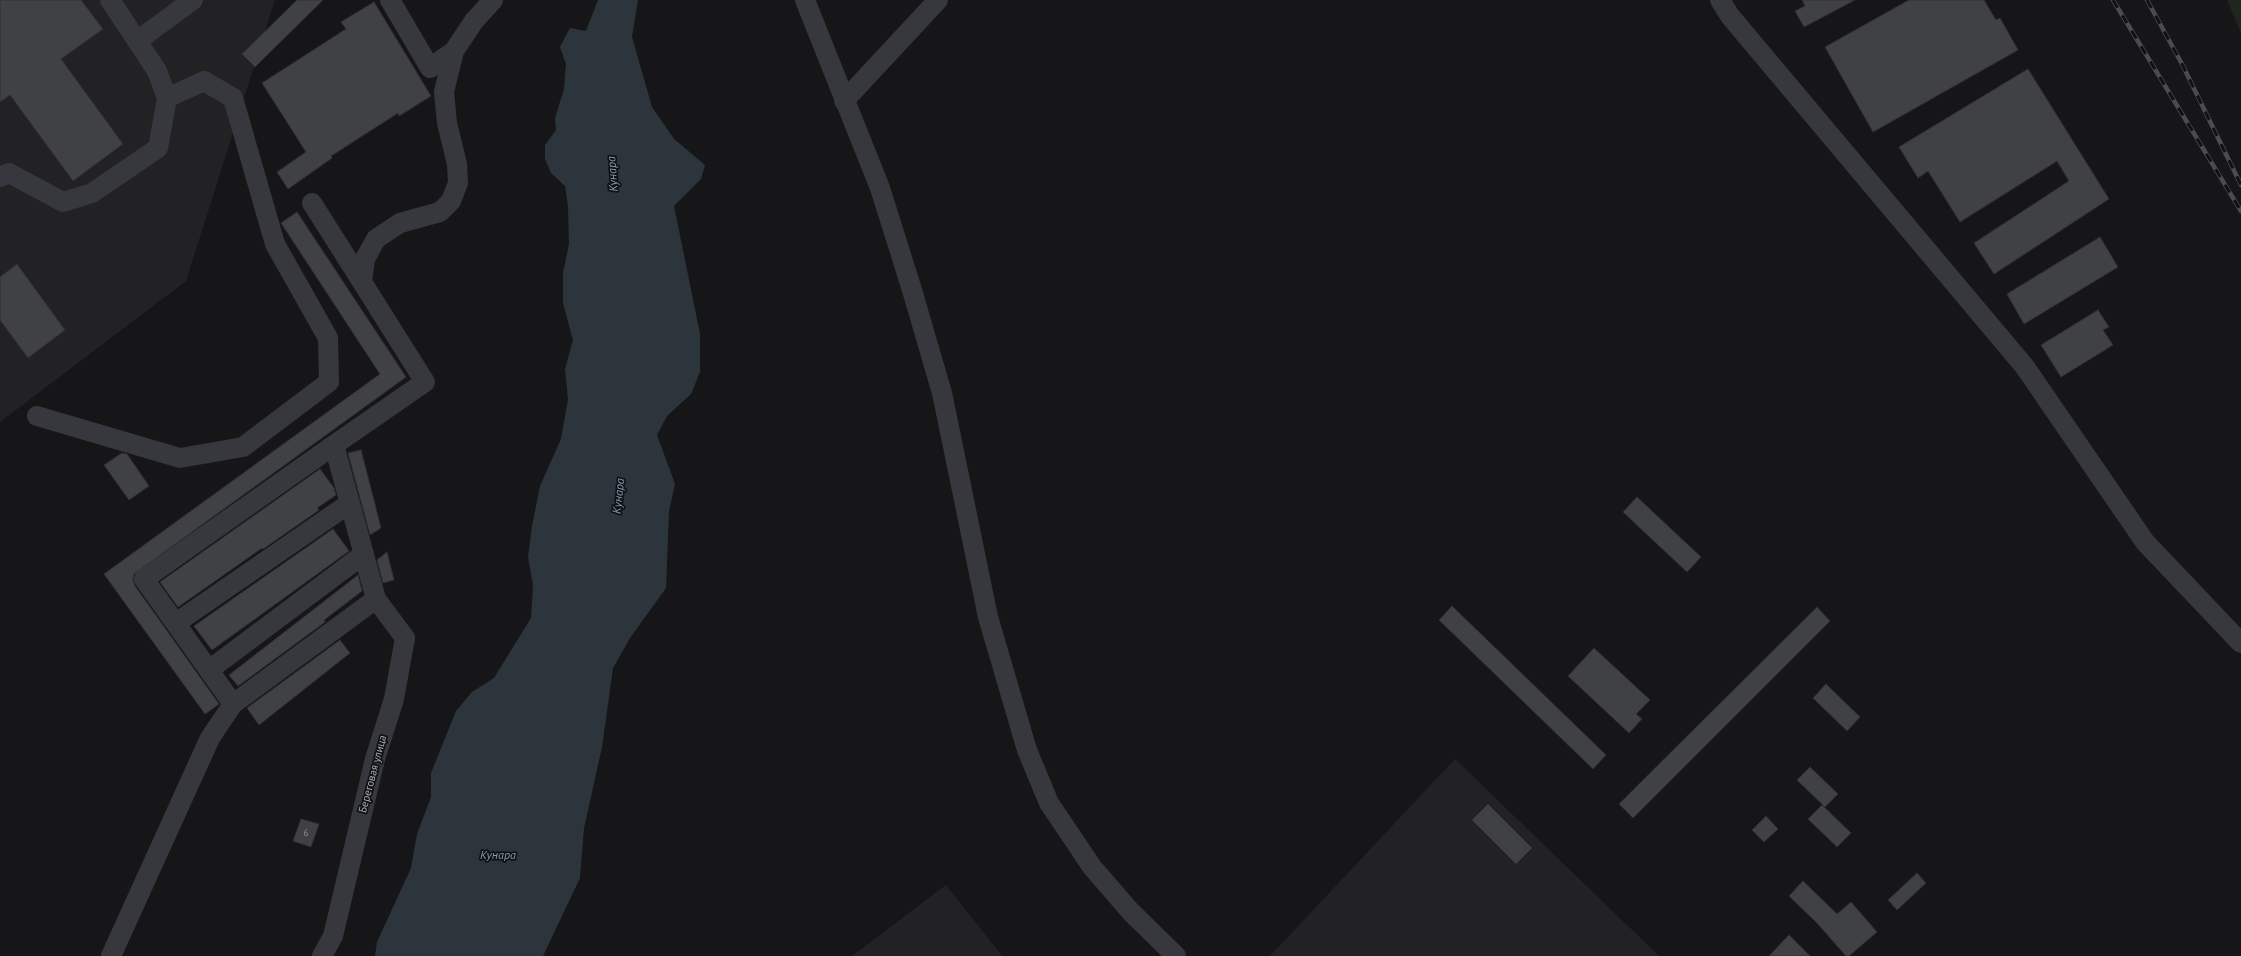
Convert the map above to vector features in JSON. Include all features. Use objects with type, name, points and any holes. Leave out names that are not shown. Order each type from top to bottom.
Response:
[{"type":"street","points":[[0,177],[9,173],[63,202],[92,194],[158,148],[167,98],[157,71],[110,0]]},
{"type":"street","points":[[137,41],[193,0]]},
{"type":"street","points":[[390,0],[430,68],[454,51]]},
{"type":"street","points":[[362,282],[365,259],[376,239],[400,223],[440,212],[451,201],[454,195],[458,182],[457,164],[447,123],[444,92],[454,51],[474,21],[493,0]]},
{"type":"street","points":[[805,0],[844,101],[880,188],[942,393],[988,617],[1028,750],[1049,804],[1092,867],[1131,912],[1176,956]]},
{"type":"street","points":[[844,101],[938,0]]},
{"type":"street","points":[[1720,0],[1730,16],[2025,367],[2145,542],[2241,643]]},
{"type":"street","points":[[37,416],[180,458],[243,447],[329,382],[328,338],[275,244],[233,98],[204,81],[167,98]]},
{"type":"street","points":[[233,704],[144,579],[425,382],[312,203]]},
{"type":"street","points":[[112,956],[210,738],[233,704],[376,599],[334,445]]},
{"type":"street","points":[[176,623],[350,503]]},
{"type":"street","points":[[209,670],[364,554]]},
{"type":"street","name":"Береговая улица","points":[[322,956],[333,936],[375,759],[394,699],[405,638],[376,599]]},
{"type":"shaded area","points":[[0,0],[275,0],[186,281],[0,422]]},
{"type":"shaded area","points":[[2227,0],[2241,0],[2241,33]]},
{"type":"shaded area","points":[[1455,759],[1659,956],[1270,956]]},
{"type":"shaded area","points":[[946,885],[1002,956],[852,956]]},
{"type":"water","name":"Кунара","points":[[598,0],[638,0],[632,37],[652,107],[674,139],[705,165],[701,179],[674,206],[700,334],[700,372],[691,394],[667,416],[657,435],[675,484],[669,511],[666,588],[630,638],[613,668],[602,747],[584,828],[580,878],[543,956],[375,956],[377,942],[411,868],[417,834],[431,797],[431,773],[456,711],[472,692],[494,678],[531,618],[533,585],[528,557],[532,526],[540,486],[561,439],[568,399],[565,369],[573,340],[563,303],[563,273],[569,244],[568,206],[565,186],[551,173],[545,159],[545,145],[556,130],[555,118],[564,89],[566,64],[560,47],[570,28],[586,31]]},
{"type":"building","points":[[0,0],[81,0],[103,29],[61,59],[123,144],[73,181],[10,95],[0,102]]},
{"type":"building","points":[[297,0],[323,0],[255,67],[242,54]]},
{"type":"building","points":[[1802,0],[1855,0],[1804,27],[1795,11],[1805,6]]},
{"type":"building","points":[[1909,0],[1984,0],[1996,20],[2000,18],[2018,50],[1873,132],[1825,47]]},
{"type":"building","points":[[374,2],[431,96],[399,116],[398,113],[331,156],[332,158],[288,189],[277,172],[306,152],[262,83],[346,29],[341,22]]},
{"type":"building","points":[[2028,69],[2109,199],[1994,274],[1974,243],[2069,181],[2057,161],[1960,222],[1928,171],[1918,178],[1899,147]]},
{"type":"building","points":[[297,212],[406,377],[134,574],[133,580],[135,586],[219,704],[205,714],[104,574],[380,374],[281,223]]},
{"type":"building","points":[[2100,237],[2118,267],[2024,324],[2007,294]]},
{"type":"building","points":[[17,264],[65,330],[28,358],[0,320],[0,277]]},
{"type":"building","points":[[2098,310],[2109,327],[2103,330],[2113,345],[2061,377],[2041,345]]},
{"type":"building","points":[[361,450],[381,528],[370,535],[348,453]]},
{"type":"building","points":[[122,453],[127,454],[149,486],[129,500],[104,465]]},
{"type":"building","points":[[320,469],[334,488],[336,495],[317,508],[319,510],[178,607],[160,582]]},
{"type":"building","points":[[1637,497],[1701,557],[1687,572],[1623,512]]},
{"type":"building","points":[[333,529],[349,551],[212,650],[194,626]]},
{"type":"building","points":[[387,552],[394,580],[383,583],[377,560]]},
{"type":"building","points":[[358,575],[362,591],[324,620],[325,622],[238,686],[229,675]]},
{"type":"building","points":[[1452,606],[1606,755],[1593,769],[1439,620]]},
{"type":"building","points":[[1817,607],[1830,621],[1633,818],[1619,804]]},
{"type":"building","points":[[340,640],[350,653],[259,725],[247,708]]},
{"type":"building","points":[[1594,648],[1650,700],[1636,714],[1642,719],[1629,733],[1568,676]]},
{"type":"building","points":[[1826,684],[1860,717],[1847,731],[1813,698]]},
{"type":"building","points":[[1810,767],[1838,794],[1825,807],[1797,780]]},
{"type":"building","points":[[1488,804],[1532,848],[1516,864],[1472,820]]},
{"type":"building","points":[[1822,805],[1851,833],[1837,847],[1808,819]]},
{"type":"building","points":[[1766,816],[1778,829],[1764,842],[1752,830]]},
{"type":"building","points":[[301,819],[319,824],[311,847],[293,841]]},
{"type":"building","points":[[1917,873],[1926,883],[1897,910],[1888,900]]},
{"type":"building","points":[[1803,881],[1837,914],[1851,902],[1877,932],[1849,956],[1846,956],[1817,923],[1789,896]]},
{"type":"building","points":[[1789,935],[1810,956],[1769,956]]},
{"type":"railway","points":[[2113,0],[2241,211]]},
{"type":"railway","points":[[2147,0],[2182,64],[2241,185]]}]
